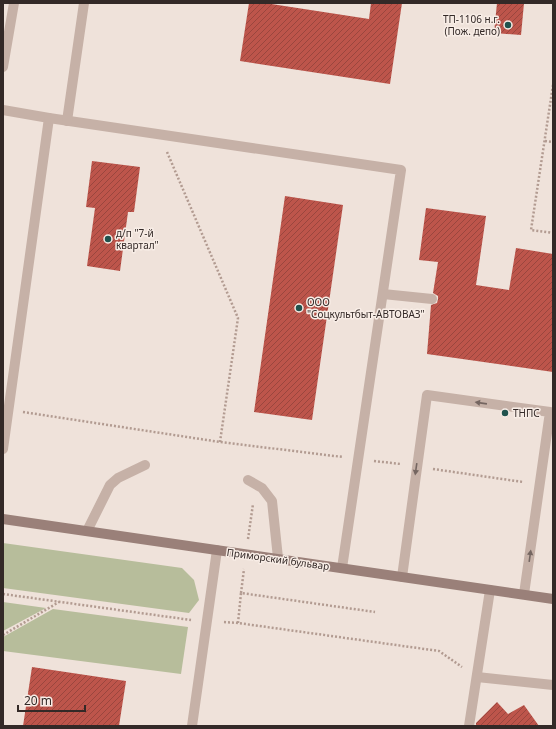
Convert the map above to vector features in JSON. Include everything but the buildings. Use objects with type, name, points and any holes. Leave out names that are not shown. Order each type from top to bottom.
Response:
[{"type":"main road","name":"Приморский бульвар","points":[[3,519],[553,599]]},
{"type":"lane","points":[[3,66],[14,3]]},
{"type":"lane","points":[[67,121],[84,3]]},
{"type":"lane","points":[[3,110],[159,135],[401,170],[342,568]]},
{"type":"lane","points":[[3,449],[49,118]]},
{"type":"lane","points":[[383,294],[432,300]]},
{"type":"lane","points":[[402,577],[427,395],[550,412],[524,594]]},
{"type":"lane","points":[[87,531],[110,485],[118,478],[145,465]]},
{"type":"lane","points":[[248,480],[262,488],[272,501],[278,558]]},
{"type":"lane","points":[[192,726],[217,550]]},
{"type":"lane","points":[[469,726],[490,590]]},
{"type":"lane","points":[[477,677],[553,685]]},
{"type":"path","points":[[553,85],[531,230],[553,233]]},
{"type":"path","points":[[159,135],[238,318],[220,442]]},
{"type":"path","points":[[545,141],[553,142]]},
{"type":"path","points":[[9,410],[220,442],[417,466],[540,484]]},
{"type":"path","points":[[238,623],[241,593],[375,612]]},
{"type":"path","points":[[3,594],[206,622],[238,623],[439,651],[477,677]]},
{"type":"path","points":[[3,635],[60,602]]},
{"type":"green space","points":[[3,543],[182,568],[194,580],[199,600],[189,613],[3,588]]},
{"type":"green space","points":[[3,602],[46,608],[3,631]]},
{"type":"green space","points":[[53,609],[188,627],[181,674],[3,651],[3,637]]},
{"type":"place","name":"ТП-1106 н.г. (Пож. депо)","points":[[508,25]]},
{"type":"place","name":"д/п \"7-й квартал\"","points":[[108,239]]},
{"type":"place","name":"ООО \"Соцкультбыт-АВТОВАЗ\"","points":[[299,308]]},
{"type":"place","name":"ТНПС","points":[[505,413]]}]
